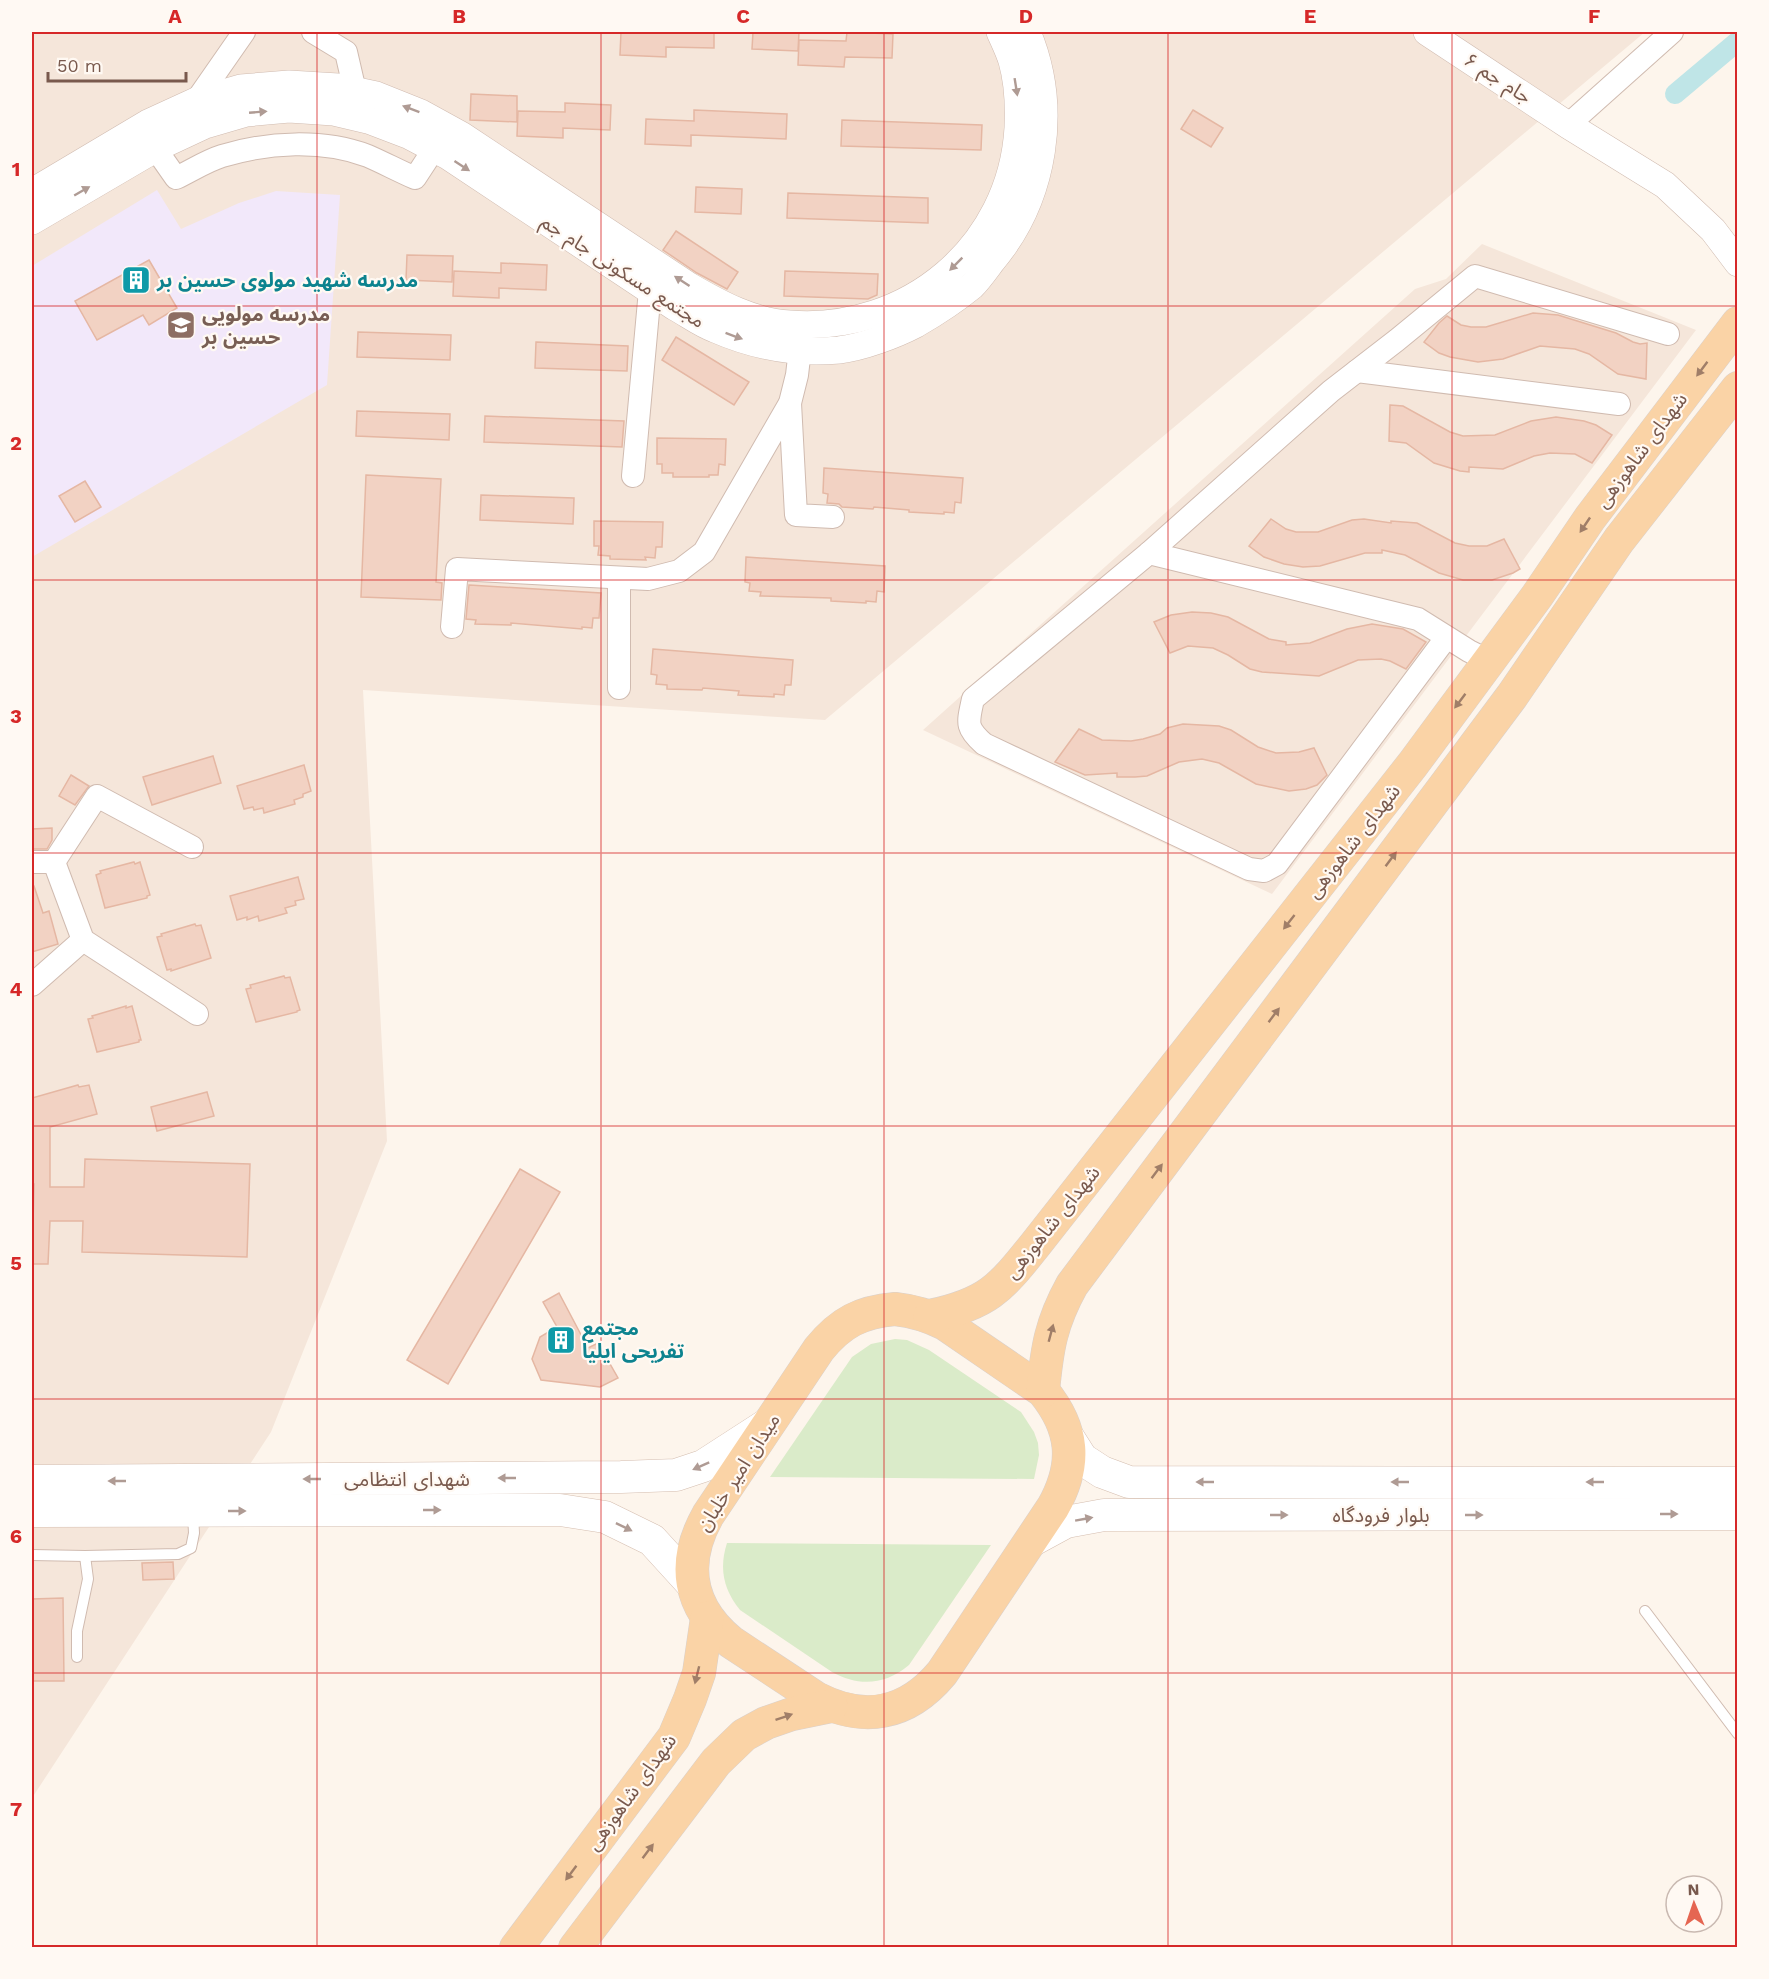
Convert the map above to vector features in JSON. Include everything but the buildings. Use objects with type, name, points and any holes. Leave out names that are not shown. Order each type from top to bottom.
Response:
[{"type":"main road","name":"شهدای شاهوزهی","points":[[930,1316],[976,1303],[1007,1280],[1399,783],[1537,596],[1590,518],[1737,323]]},
{"type":"main road","name":"شهدای شاهوزهی","points":[[1043,1391],[1047,1347],[1053,1324],[1072,1285],[1497,715],[1618,540],[1737,388]]},
{"type":"main road","points":[[1537,596],[1565,618]]},
{"type":"main road","name":"میدان امیر خلبان","points":[[895,1309],[930,1316],[1043,1391],[1063,1420],[1068,1437],[1070,1455],[1063,1490],[942,1673],[917,1698],[884,1711],[866,1713],[831,1706],[731,1642],[707,1618],[698,1602],[693,1584],[693,1549],[698,1532],[819,1349],[844,1324],[868,1313],[895,1309]]},
{"type":"main road","name":"شهدای انتظامی","points":[[32,1511],[192,1495],[676,1475],[703,1466],[768,1424]]},
{"type":"main road","name":"بلوار فرودگاه","points":[[1068,1437],[1082,1459],[1102,1472],[1129,1482],[1737,1483]]},
{"type":"main road","name":"شهدای انتظامی","points":[[32,1481],[192,1495],[561,1510],[605,1517],[652,1540],[693,1584]]},
{"type":"main road","name":"بلوار فرودگاه","points":[[1031,1541],[1066,1522],[1104,1515],[1737,1514]]},
{"type":"main road","name":"شهدای شاهوزهی","points":[[516,1947],[674,1737],[699,1673],[707,1618]]},
{"type":"main road","points":[[575,1947],[716,1762],[744,1735],[766,1723],[792,1714],[831,1706]]},
{"type":"street","points":[[200,113],[244,32]]},
{"type":"street","points":[[313,32],[346,52],[355,91]]},
{"type":"street","name":"مجتمع مسکونی جام جم","points":[[32,192],[200,113],[241,88],[289,84],[338,87],[376,95],[421,113],[441,138],[448,156],[713,329],[748,342],[786,350],[840,350],[895,335],[932,315],[973,285],[1007,243],[1011,208],[1005,193],[1016,152],[1019,107],[1012,61],[1000,32]]},
{"type":"street","name":"مجتمع مسکونی جام جم","points":[[200,113],[246,113],[289,109],[334,112],[368,120],[410,136],[441,138],[724,306],[755,318],[789,324],[837,324],[885,311],[919,294],[955,267],[986,229],[1011,208],[1028,203],[1042,156],[1045,105],[1036,54],[1027,32]]},
{"type":"street","name":"جام جم ۶","points":[[1427,32],[1568,125],[1665,185],[1713,231],[1737,263]]},
{"type":"street","points":[[1568,125],[1671,32]]},
{"type":"street","points":[[149,137],[176,178],[220,156],[255,147],[294,144],[335,147],[367,156],[415,178],[441,138]]},
{"type":"street","name":"مجتمع مسکونی جام جم","points":[[32,221],[149,137]]},
{"type":"street","points":[[1446,638],[1277,864],[1264,871],[1249,869],[984,744],[972,733],[968,721],[973,699],[1149,553],[1331,391],[1475,276],[1668,334]]},
{"type":"street","points":[[633,476],[650,290]]},
{"type":"street","points":[[452,627],[457,568],[648,579],[679,571],[704,552],[789,403],[797,375],[800,350]]},
{"type":"street","points":[[1357,371],[1619,404]]},
{"type":"street","points":[[789,403],[796,516],[832,517]]},
{"type":"street","points":[[1149,553],[1418,619],[1446,638],[1490,661]]},
{"type":"street","points":[[618,688],[619,579]]},
{"type":"street","points":[[54,862],[97,796],[192,847]]},
{"type":"street","points":[[32,862],[54,862]]},
{"type":"street","points":[[54,862],[83,940],[197,1014]]},
{"type":"street","points":[[32,985],[83,940]]},
{"type":"lane","points":[[32,1555],[178,1554],[191,1548],[194,1533],[192,1495]]},
{"type":"lane","points":[[77,1656],[77,1631],[88,1580],[85,1556]]},
{"type":"lane","points":[[1645,1611],[1737,1734]]},
{"type":"shaded area","points":[[32,32],[1645,32],[825,720],[363,690],[387,1141],[271,1432],[32,1798]]},
{"type":"shaded area","name":"مدرسه مولویی حسین بر","points":[[157,190],[181,229],[239,203],[276,191],[340,195],[327,385],[32,557],[32,266]]},
{"type":"shaded area","points":[[1482,244],[1696,330],[1272,894],[923,730],[1415,289],[1446,279]]},
{"type":"green space","points":[[895,1339],[907,1340],[929,1350],[1021,1412],[1038,1443],[1039,1455],[1034,1479],[770,1477],[852,1357],[871,1344]]},
{"type":"green space","points":[[727,1543],[991,1545],[909,1665],[891,1677],[862,1682],[832,1672],[740,1610],[724,1578],[723,1561]]},
{"type":"waterway","points":[[1675,94],[1738,41]]},
{"type":"place","name":"مدرسه شهید مولوی حسین بر","points":[[136,280]]},
{"type":"place","name":"مدرسه مولویی حسین بر","points":[[181,325]]},
{"type":"place","name":"مجتمع تفریحی ایلیا","points":[[561,1340]]}]
